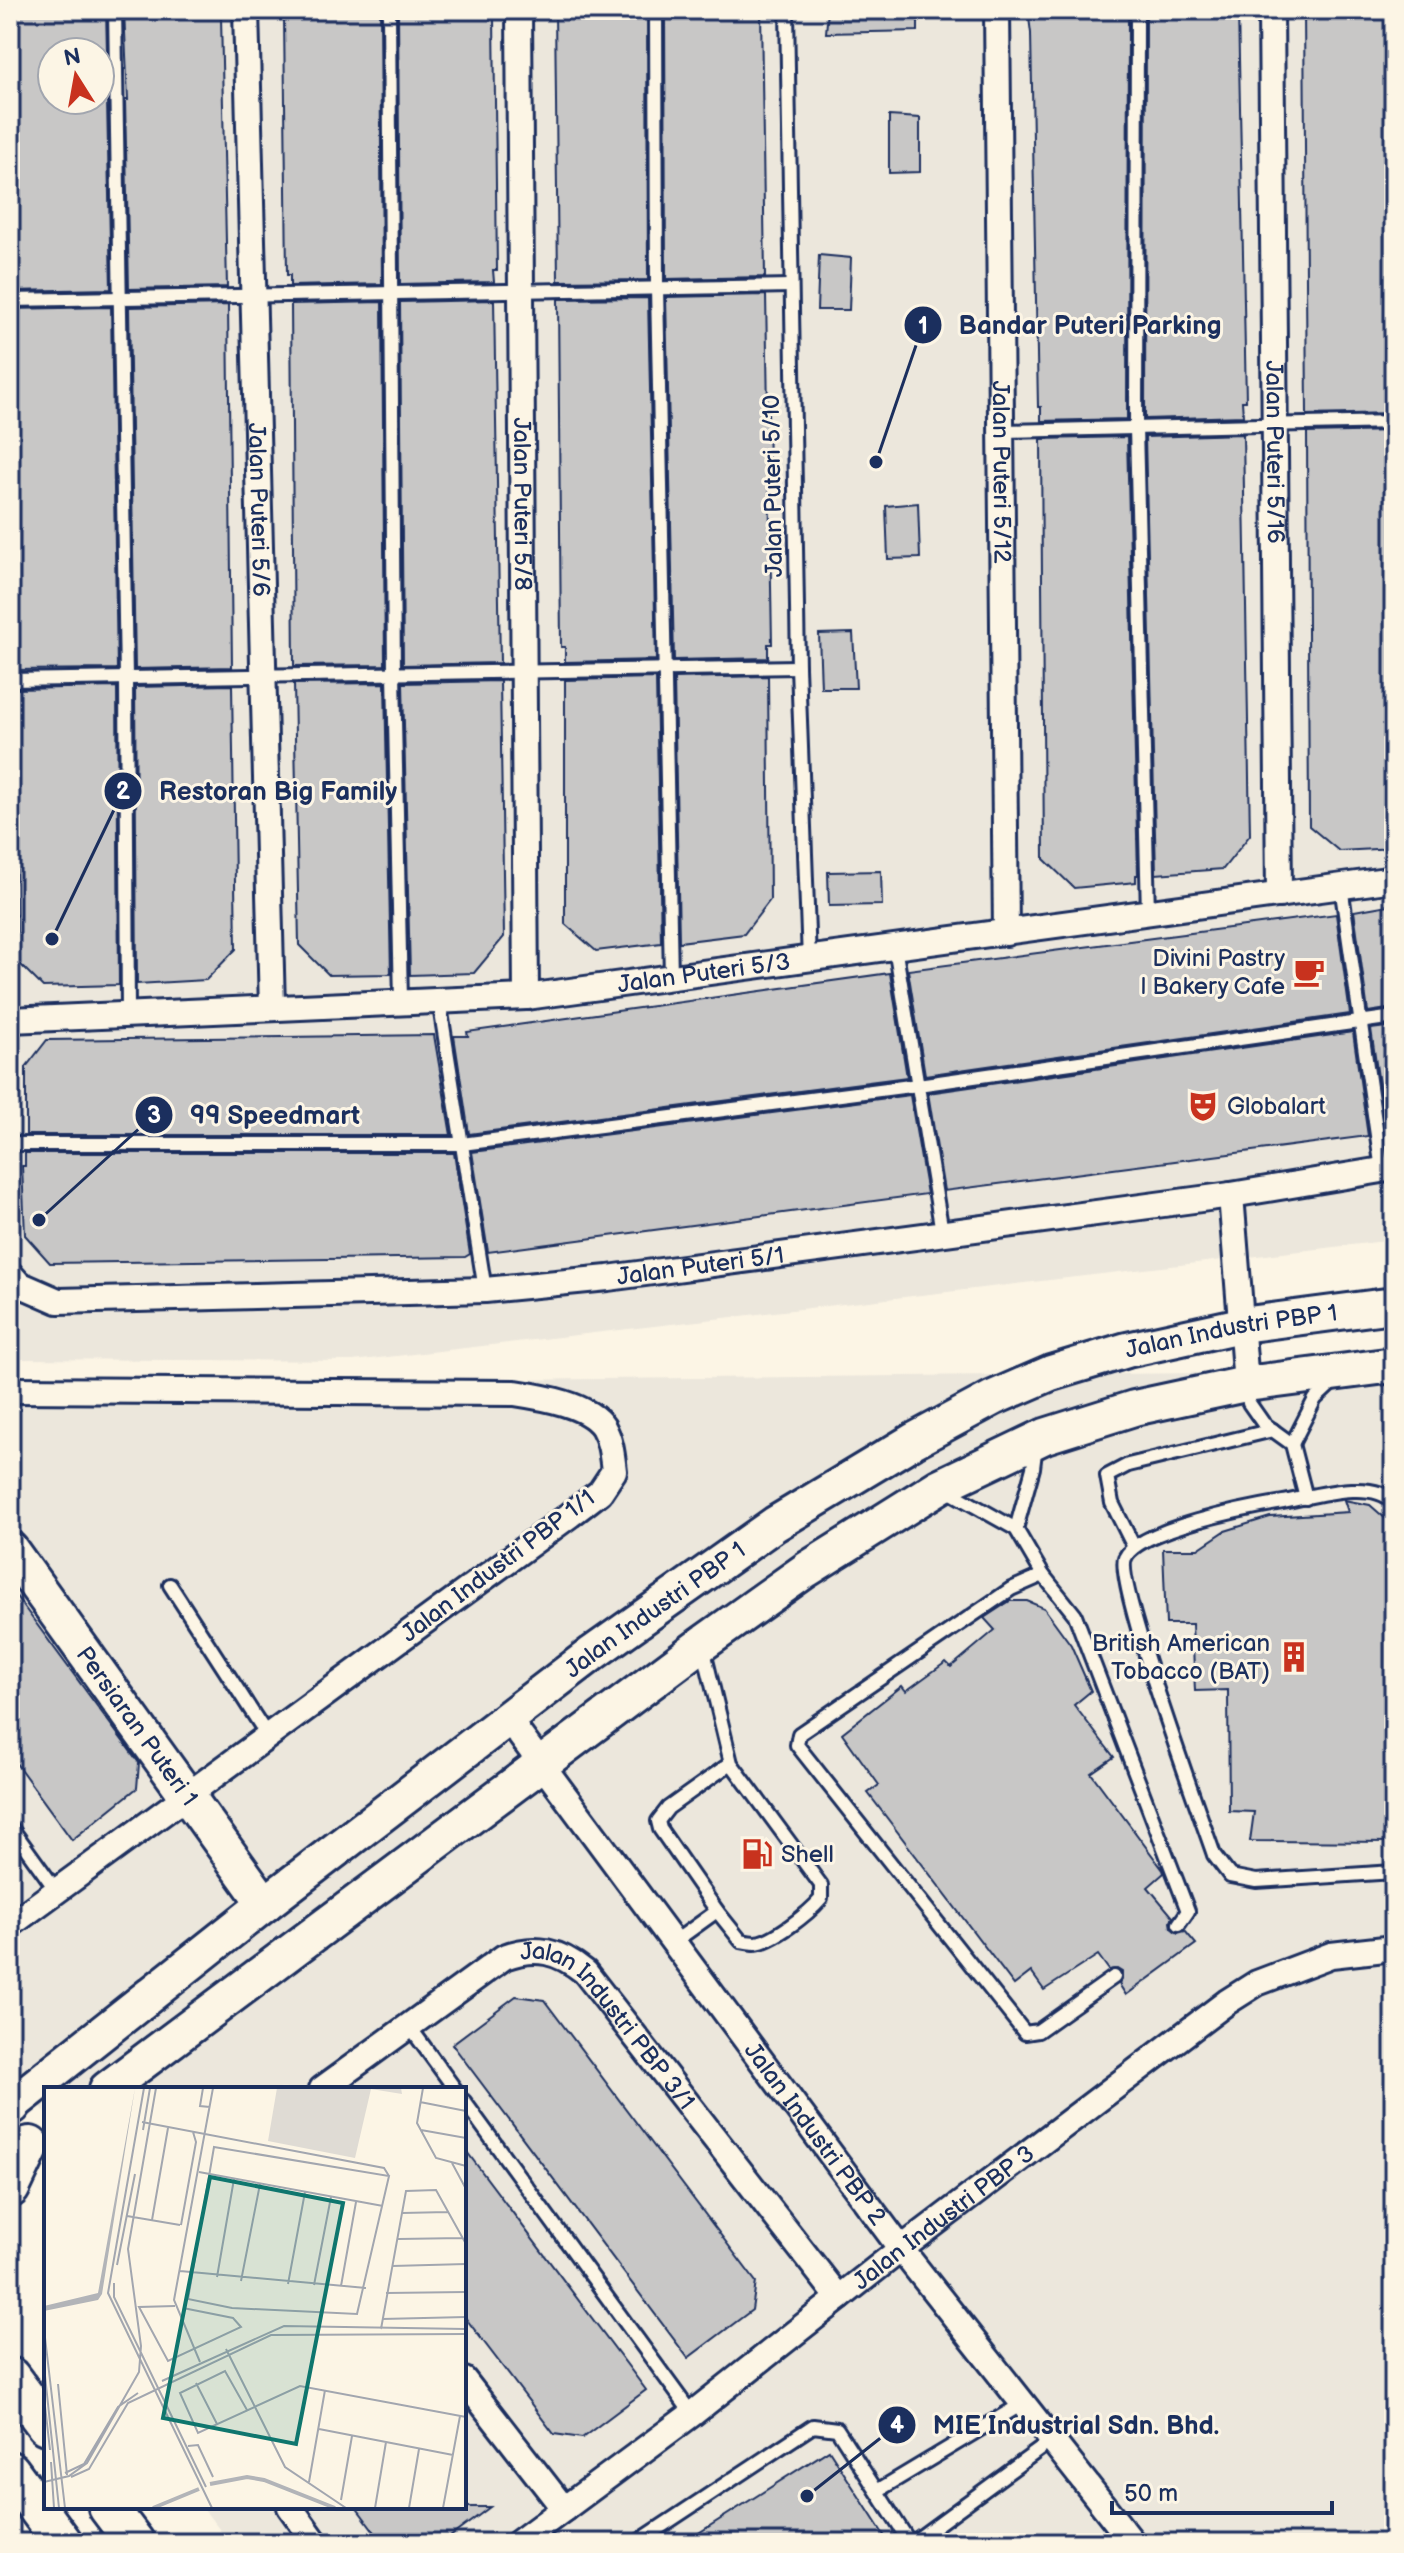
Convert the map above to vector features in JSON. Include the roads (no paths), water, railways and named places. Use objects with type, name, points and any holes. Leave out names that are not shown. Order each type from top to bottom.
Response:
[{"type":"main road","name":"Jalan Industri PBP 1","points":[[10,2105],[265,1904],[593,1653],[775,1524],[926,1433],[993,1398],[1051,1373],[1127,1350],[1241,1325],[1394,1305]]},
{"type":"main road","points":[[110,2087],[702,1644],[806,1570],[940,1486],[1045,1436],[1134,1408],[1246,1384],[1394,1365]]},
{"type":"main road","name":"Persiaran Puteri 1","points":[[10,1549],[265,1904]]},
{"type":"main road","points":[[10,2188],[29,2147]]},
{"type":"main road","points":[[10,2377],[44,2422]]},
{"type":"main road","points":[[10,2471],[63,2543]]},
{"type":"main road","points":[[110,2509],[135,2543]]},
{"type":"street","name":"Jalan Puteri 5/6","points":[[246,10],[272,1008]]},
{"type":"street","name":"Jalan Puteri 5/8","points":[[519,10],[526,997]]},
{"type":"street","name":"Jalan Puteri 5/12","points":[[997,10],[1006,933]]},
{"type":"street","name":"Jalan Puteri 5/16","points":[[1271,10],[1279,895]]},
{"type":"street","name":"Jalan Puteri 5/3","points":[[10,1020],[526,997],[1394,879]]},
{"type":"street","name":"Jalan Puteri 5/1","points":[[10,1274],[19,1284],[58,1301],[485,1290],[608,1278],[1231,1195],[1388,1169]]},
{"type":"street","points":[[1231,1195],[1246,1384]]},
{"type":"street","name":"Jalan Industri PBP 1/1","points":[[10,1390],[515,1393],[548,1398],[577,1408],[601,1424],[611,1445],[614,1471],[600,1492],[10,1925]]},
{"type":"street","name":"Jalan Industri PBP 2","points":[[508,1719],[901,2249],[1133,2543]]},
{"type":"street","name":"Jalan Industri PBP 3","points":[[518,2543],[692,2414],[901,2249],[1227,2002],[1257,1983],[1331,1955],[1394,1948]]},
{"type":"street","name":"Jalan Industri PBP 3/1","points":[[325,2087],[504,1957],[537,1950],[553,1952],[571,1960],[585,1972],[839,2298]]},
{"type":"street","points":[[466,2383],[564,2509]]},
{"type":"street","points":[[291,2509],[316,2543]]},
{"type":"lane","points":[[115,10],[128,1014]]},
{"type":"lane","points":[[389,10],[394,673],[401,1001]]},
{"type":"lane","points":[[656,10],[657,288],[671,977]]},
{"type":"lane","name":"Jalan Puteri 5/10","points":[[787,10],[798,667],[809,960]]},
{"type":"lane","points":[[1137,10],[1136,428],[1148,913]]},
{"type":"lane","points":[[10,300],[790,286]]},
{"type":"lane","points":[[1002,431],[1394,422]]},
{"type":"lane","points":[[10,680],[798,667]]},
{"type":"lane","points":[[1341,886],[1388,1169]]},
{"type":"lane","points":[[895,947],[942,1232]]},
{"type":"lane","points":[[439,1000],[485,1290]]},
{"type":"lane","points":[[10,1144],[462,1144],[918,1085],[1394,1017]]},
{"type":"lane","points":[[1292,1444],[1315,1399],[1344,1372]]},
{"type":"lane","points":[[1246,1384],[1249,1403],[1263,1423],[1292,1444],[1306,1498]]},
{"type":"lane","points":[[1134,1547],[1112,1503],[1107,1476],[1128,1465],[1273,1430]]},
{"type":"lane","points":[[1016,1529],[1037,1441]]},
{"type":"lane","points":[[940,1486],[1016,1529],[1043,1575],[1075,1615],[1188,1911],[1179,1924]]},
{"type":"lane","points":[[1394,1503],[1390,1498],[1370,1490],[1243,1508],[1180,1525],[1134,1547],[1125,1557],[1123,1572],[1135,1621],[1214,1855],[1230,1876],[1256,1881],[1394,1872]]},
{"type":"lane","points":[[1043,1575],[1011,1589],[799,1734],[797,1745],[1025,2033],[1038,2031],[1114,1977]]},
{"type":"lane","points":[[170,1585],[267,1735]]},
{"type":"lane","points":[[702,1644],[731,1763],[821,1885],[821,1899],[780,1932],[757,1943],[741,1941],[660,1829],[658,1821],[668,1808],[731,1763]]},
{"type":"lane","points":[[10,1826],[56,1890]]},
{"type":"lane","points":[[674,1942],[717,1911]]},
{"type":"lane","points":[[409,2026],[454,2087]]},
{"type":"lane","points":[[466,2104],[692,2414]]},
{"type":"lane","points":[[877,2491],[1022,2404]]},
{"type":"lane","points":[[636,2543],[813,2426],[837,2429],[911,2543],[1051,2441]]},
{"type":"place","name":"Bandar Puteri Parking","points":[[876,462]]},
{"type":"place","name":"Restoran Big Family","points":[[52,939]]},
{"type":"place","name":"Divini Pastry | Bakery Cafe","points":[[1309,972]]},
{"type":"place","name":"Globalart","points":[[1203,1106]]},
{"type":"place","name":"99 Speedmart","points":[[39,1220]]},
{"type":"place","name":"British American Tobacco (BAT)","points":[[1294,1657]]},
{"type":"place","name":"Shell","points":[[757,1854]]},
{"type":"place","name":"MIE Industrial Sdn. Bhd.","points":[[807,2496]]}]
